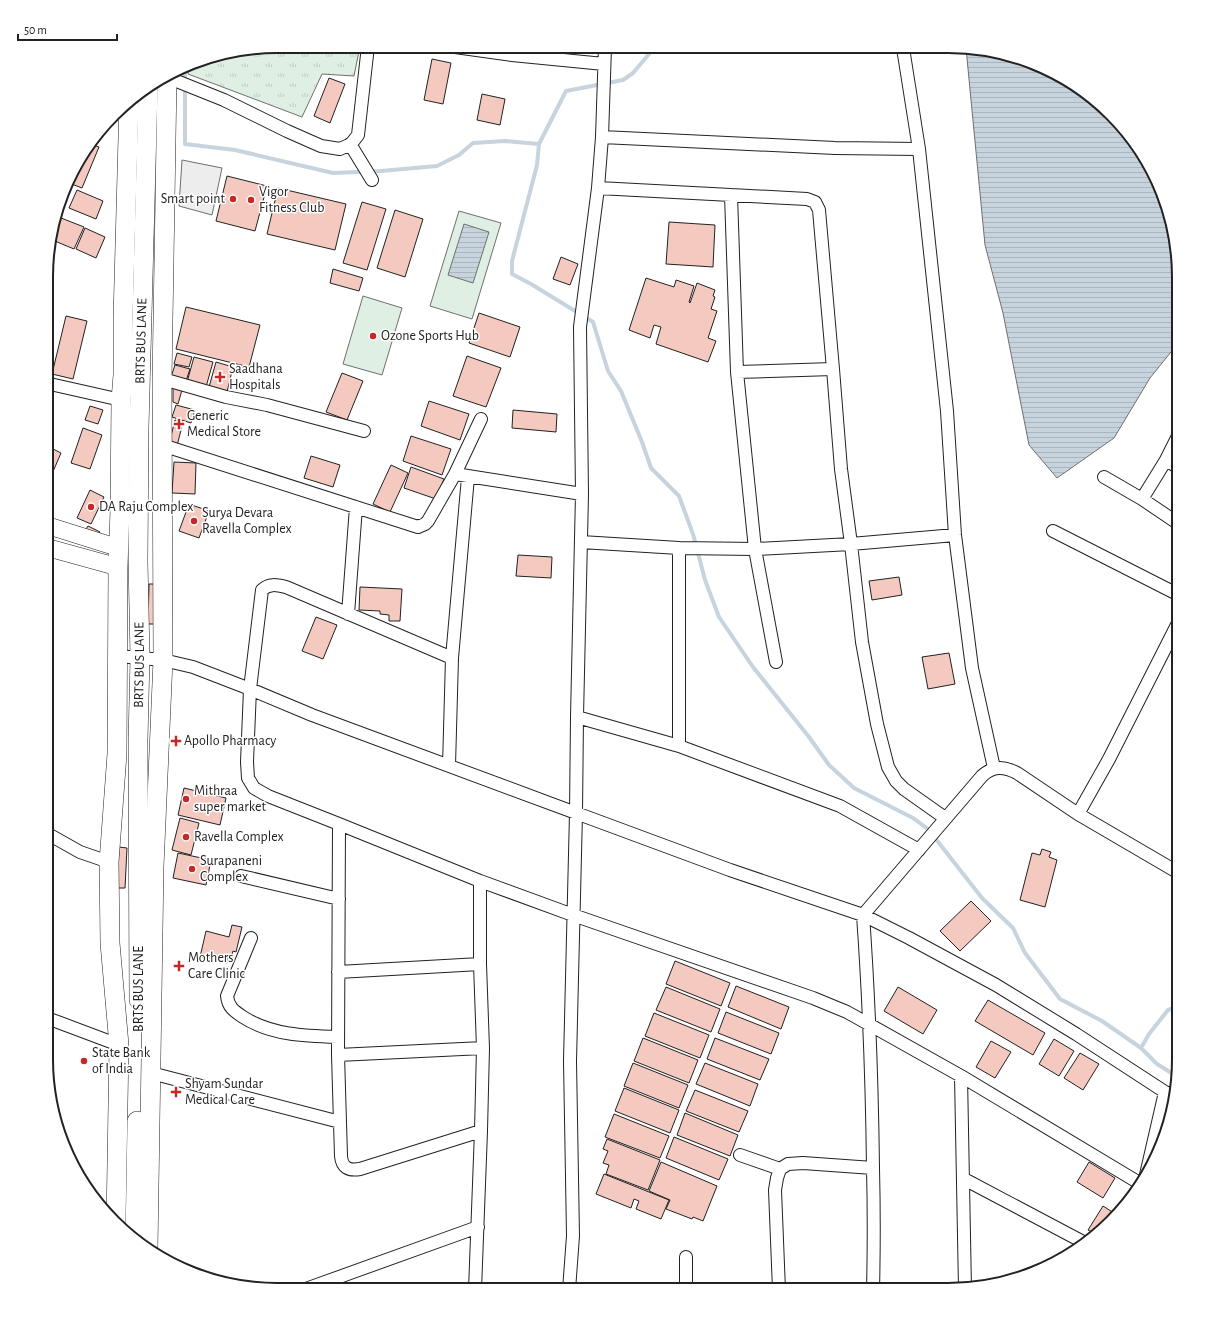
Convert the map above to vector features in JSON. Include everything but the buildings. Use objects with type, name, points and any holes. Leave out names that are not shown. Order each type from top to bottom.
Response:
[{"type":"main road","points":[[148,1242],[154,867],[163,660],[162,381],[171,80]]},
{"type":"main road","name":"BRTS BUS LANE","points":[[135,1232],[139,1009],[139,428],[148,94]]},
{"type":"main road","points":[[116,1214],[119,1045],[110,943],[109,862],[117,754],[120,400],[123,375],[123,318],[129,109]]},
{"type":"street","points":[[172,79],[224,100],[321,146],[340,149],[350,144],[358,134],[367,53]]},
{"type":"street","points":[[522,53],[604,69]]},
{"type":"street","points":[[570,1283],[574,1236],[570,1061],[582,494],[580,324],[598,188],[602,138],[605,53]]},
{"type":"street","points":[[904,53],[919,149],[947,411],[955,535],[972,668],[994,768]]},
{"type":"street","points":[[602,138],[835,148],[919,149]]},
{"type":"street","points":[[350,144],[372,180]]},
{"type":"street","points":[[598,188],[807,199],[813,200],[818,205],[841,469],[862,642],[877,724],[888,767],[896,781],[942,822]]},
{"type":"street","points":[[731,195],[737,372],[755,549],[776,662]]},
{"type":"street","points":[[737,372],[832,369]]},
{"type":"street","points":[[162,381],[170,381],[226,397],[267,405],[364,432]]},
{"type":"street","points":[[53,385],[120,400]]},
{"type":"street","points":[[162,445],[411,525],[422,526],[425,524],[454,474],[481,419]]},
{"type":"street","points":[[1142,499],[1166,460],[1172,447]]},
{"type":"street","points":[[1166,460],[1172,464]]},
{"type":"street","points":[[454,474],[582,494]]},
{"type":"street","points":[[449,766],[452,658],[468,477]]},
{"type":"street","points":[[1104,477],[1142,499],[1172,520]]},
{"type":"street","points":[[348,614],[356,507]]},
{"type":"street","points":[[53,527],[119,548]]},
{"type":"street","points":[[1053,532],[1172,592]]},
{"type":"street","points":[[581,542],[683,549],[755,549],[851,544],[955,535]]},
{"type":"street","points":[[53,549],[118,567]]},
{"type":"street","points":[[679,746],[683,549]]},
{"type":"street","points":[[452,658],[286,587],[276,585],[269,585],[265,587],[260,596],[250,689],[247,768],[248,778],[251,784],[254,788],[268,796],[480,881],[573,915],[813,998],[847,1012],[961,1076],[1136,1181]]},
{"type":"street","points":[[1078,814],[1109,759],[1172,633]]},
{"type":"street","points":[[118,656],[163,660],[193,668],[250,689],[312,716],[730,870],[863,915],[996,985],[1169,1094]]},
{"type":"street","points":[[577,717],[679,746],[840,806],[921,848]]},
{"type":"street","points":[[873,1283],[875,1242],[870,1024],[863,915],[982,776],[987,771],[994,768],[1009,769],[1017,773],[1078,814],[1172,869]]},
{"type":"street","points":[[339,824],[338,1055],[341,1161],[345,1167],[354,1170],[481,1131]]},
{"type":"street","points":[[53,837],[80,852],[109,862]]},
{"type":"street","points":[[241,876],[339,899]]},
{"type":"street","points":[[475,1283],[481,1131],[482,1048],[480,881]]},
{"type":"street","points":[[251,938],[227,996],[227,1003],[231,1009],[250,1021],[280,1032],[304,1036],[338,1037]]},
{"type":"street","points":[[338,972],[480,964]]},
{"type":"street","points":[[53,1020],[119,1045]]},
{"type":"street","points":[[338,1055],[482,1048]]},
{"type":"street","points":[[151,1073],[340,1122]]},
{"type":"street","points":[[961,1076],[965,1283]]},
{"type":"street","points":[[1155,1145],[1169,1099]]},
{"type":"street","points":[[740,1155],[780,1169]]},
{"type":"street","points":[[779,1283],[775,1190],[776,1178],[780,1169],[788,1164],[803,1163],[873,1168]]},
{"type":"street","points":[[964,1178],[1080,1240]]},
{"type":"street","points":[[322,1283],[478,1227]]},
{"type":"street","points":[[686,1257],[686,1283]]},
{"type":"green space","points":[[262,53],[359,53],[354,76],[322,74],[302,117],[188,74],[188,71],[191,70],[233,57]]},
{"type":"green space","points":[[459,211],[501,223],[472,319],[430,306]]},
{"type":"green space","name":"Ozone Sports Hub","points":[[363,296],[402,308],[382,375],[343,364]]},
{"type":"shaded area","points":[[967,54],[992,57],[1034,70],[1073,91],[1096,109],[1126,141],[1142,165],[1155,191],[1168,233],[1172,262],[1172,351],[1150,378],[1114,438],[1057,478],[1029,445],[1003,313],[985,245]]},
{"type":"shaded area","points":[[182,160],[222,168],[212,215],[179,206]]},
{"type":"shaded area","points":[[464,224],[489,232],[473,283],[448,275]]},
{"type":"waterway","points":[[539,144],[566,91],[623,80],[633,73],[649,53]]},
{"type":"waterway","points":[[185,73],[185,144],[235,150],[333,173],[381,171],[437,166],[459,155],[473,143],[505,141],[539,144],[537,165],[512,261],[512,274],[593,322],[608,371],[621,391],[651,468],[679,496],[693,534],[705,580],[719,617],[753,667],[809,737],[829,765],[854,788],[913,818],[928,829],[982,898],[1013,928],[1025,953],[1060,999],[1102,1021],[1141,1048],[1157,1064],[1172,1073]]},
{"type":"waterway","points":[[1141,1048],[1149,1034],[1168,1010],[1172,1009]]},
{"type":"place","name":"Smart point","points":[[233,199]]},
{"type":"place","name":"Vigor Fitness Club","points":[[251,200]]},
{"type":"place","name":"Ozone Sports Hub","points":[[373,336]]},
{"type":"place","name":"Saadhana Hospitals","points":[[220,377]]},
{"type":"place","name":"Generic Medical Store","points":[[179,424]]},
{"type":"place","name":"DA Raju Complex","points":[[91,507]]},
{"type":"place","name":"Surya Devara Ravella Complex","points":[[194,521]]},
{"type":"place","name":"Apollo Pharmacy","points":[[176,741]]},
{"type":"place","name":"Mithraa super market","points":[[186,799]]},
{"type":"place","name":"Ravella Complex","points":[[186,837]]},
{"type":"place","name":"Surapaneni Complex","points":[[192,869]]},
{"type":"place","name":"Mothers Care Clinic","points":[[179,966]]},
{"type":"place","name":"State Bank of India","points":[[84,1061]]},
{"type":"place","name":"Shyam Sundar Medical Care","points":[[176,1092]]}]
